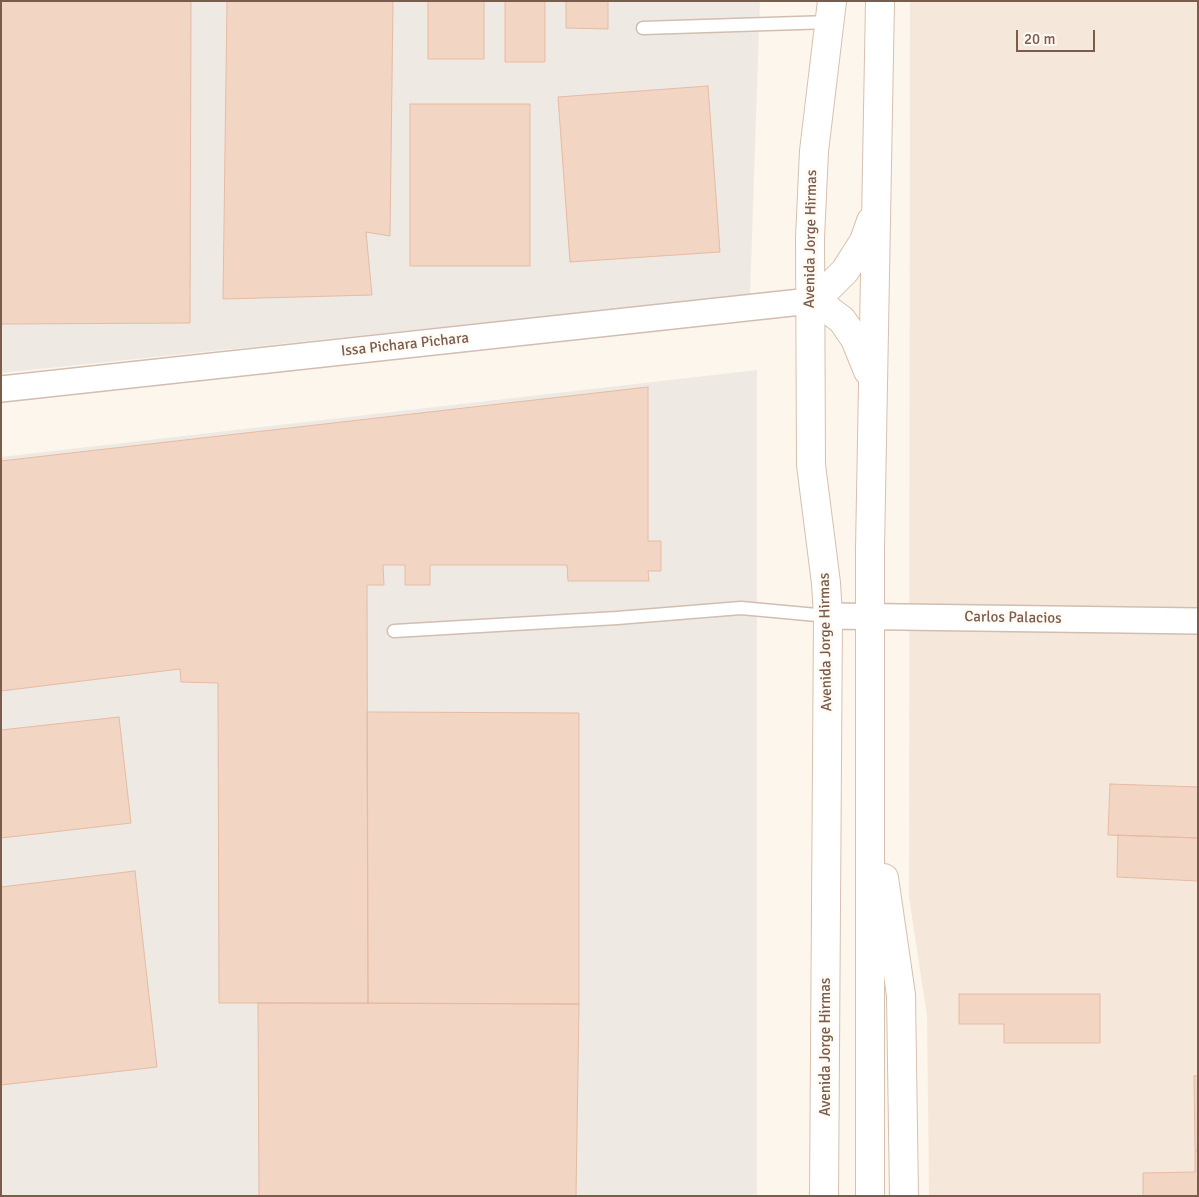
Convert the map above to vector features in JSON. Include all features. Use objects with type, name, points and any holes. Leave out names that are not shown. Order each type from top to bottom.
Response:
[{"type":"street","points":[[870,1196],[870,616],[872,385],[880,1]]},
{"type":"street","name":"Avenida Jorge Hirmas","points":[[824,1196],[828,616],[826,583],[811,465],[810,301],[811,183],[831,12]]},
{"type":"street","points":[[810,301],[823,293],[845,271],[864,241],[876,204]]},
{"type":"street","points":[[810,301],[833,311],[849,329],[865,362],[872,385]]},
{"type":"street","name":"Issa Pichara Pichara","points":[[1,389],[810,301]]},
{"type":"street","name":"Carlos Palacios","points":[[828,616],[1198,621]]},
{"type":"street","points":[[871,786],[901,995],[904,1196]]},
{"type":"lane","points":[[643,28],[831,12]]},
{"type":"lane","points":[[394,630],[617,618],[741,608],[828,616]]},
{"type":"shaded area","points":[[1,1],[760,1],[750,295],[1,373]]},
{"type":"shaded area","points":[[910,1],[1198,1],[1198,1196],[929,1196],[927,1016],[909,897]]},
{"type":"shaded area","points":[[757,370],[757,1196],[1,1196],[1,457]]},
{"type":"building","points":[[1,1],[191,1],[190,323],[1,324]]},
{"type":"building","points":[[227,1],[393,1],[390,236],[366,232],[372,295],[223,299]]},
{"type":"building","points":[[428,1],[484,1],[484,59],[428,59]]},
{"type":"building","points":[[505,1],[545,1],[545,62],[505,62]]},
{"type":"building","points":[[566,1],[608,1],[608,29],[566,28]]},
{"type":"building","points":[[708,86],[720,252],[570,262],[558,97]]},
{"type":"building","points":[[410,104],[530,104],[530,266],[410,266]]},
{"type":"building","points":[[648,387],[648,541],[661,541],[661,571],[648,571],[649,581],[568,581],[567,565],[430,565],[430,585],[405,585],[405,565],[383,565],[384,585],[367,585],[368,1003],[219,1003],[218,683],[181,682],[180,669],[1,691],[1,461]]},
{"type":"building","points":[[367,712],[579,713],[579,1004],[368,1003]]},
{"type":"building","points":[[119,717],[131,823],[1,838],[1,730]]},
{"type":"building","points":[[1110,784],[1198,787],[1198,838],[1108,835]]},
{"type":"building","points":[[1118,835],[1198,838],[1198,881],[1117,877]]},
{"type":"building","points":[[135,871],[157,1067],[1,1085],[1,887]]},
{"type":"building","points":[[959,994],[1100,994],[1100,1043],[1004,1043],[1004,1024],[959,1024]]},
{"type":"building","points":[[258,1003],[579,1004],[576,1196],[259,1196]]},
{"type":"building","points":[[1194,1076],[1198,1076],[1198,1150],[1195,1150]]},
{"type":"building","points":[[1195,1151],[1198,1151],[1198,1196],[1143,1196],[1143,1173],[1195,1172]]}]
